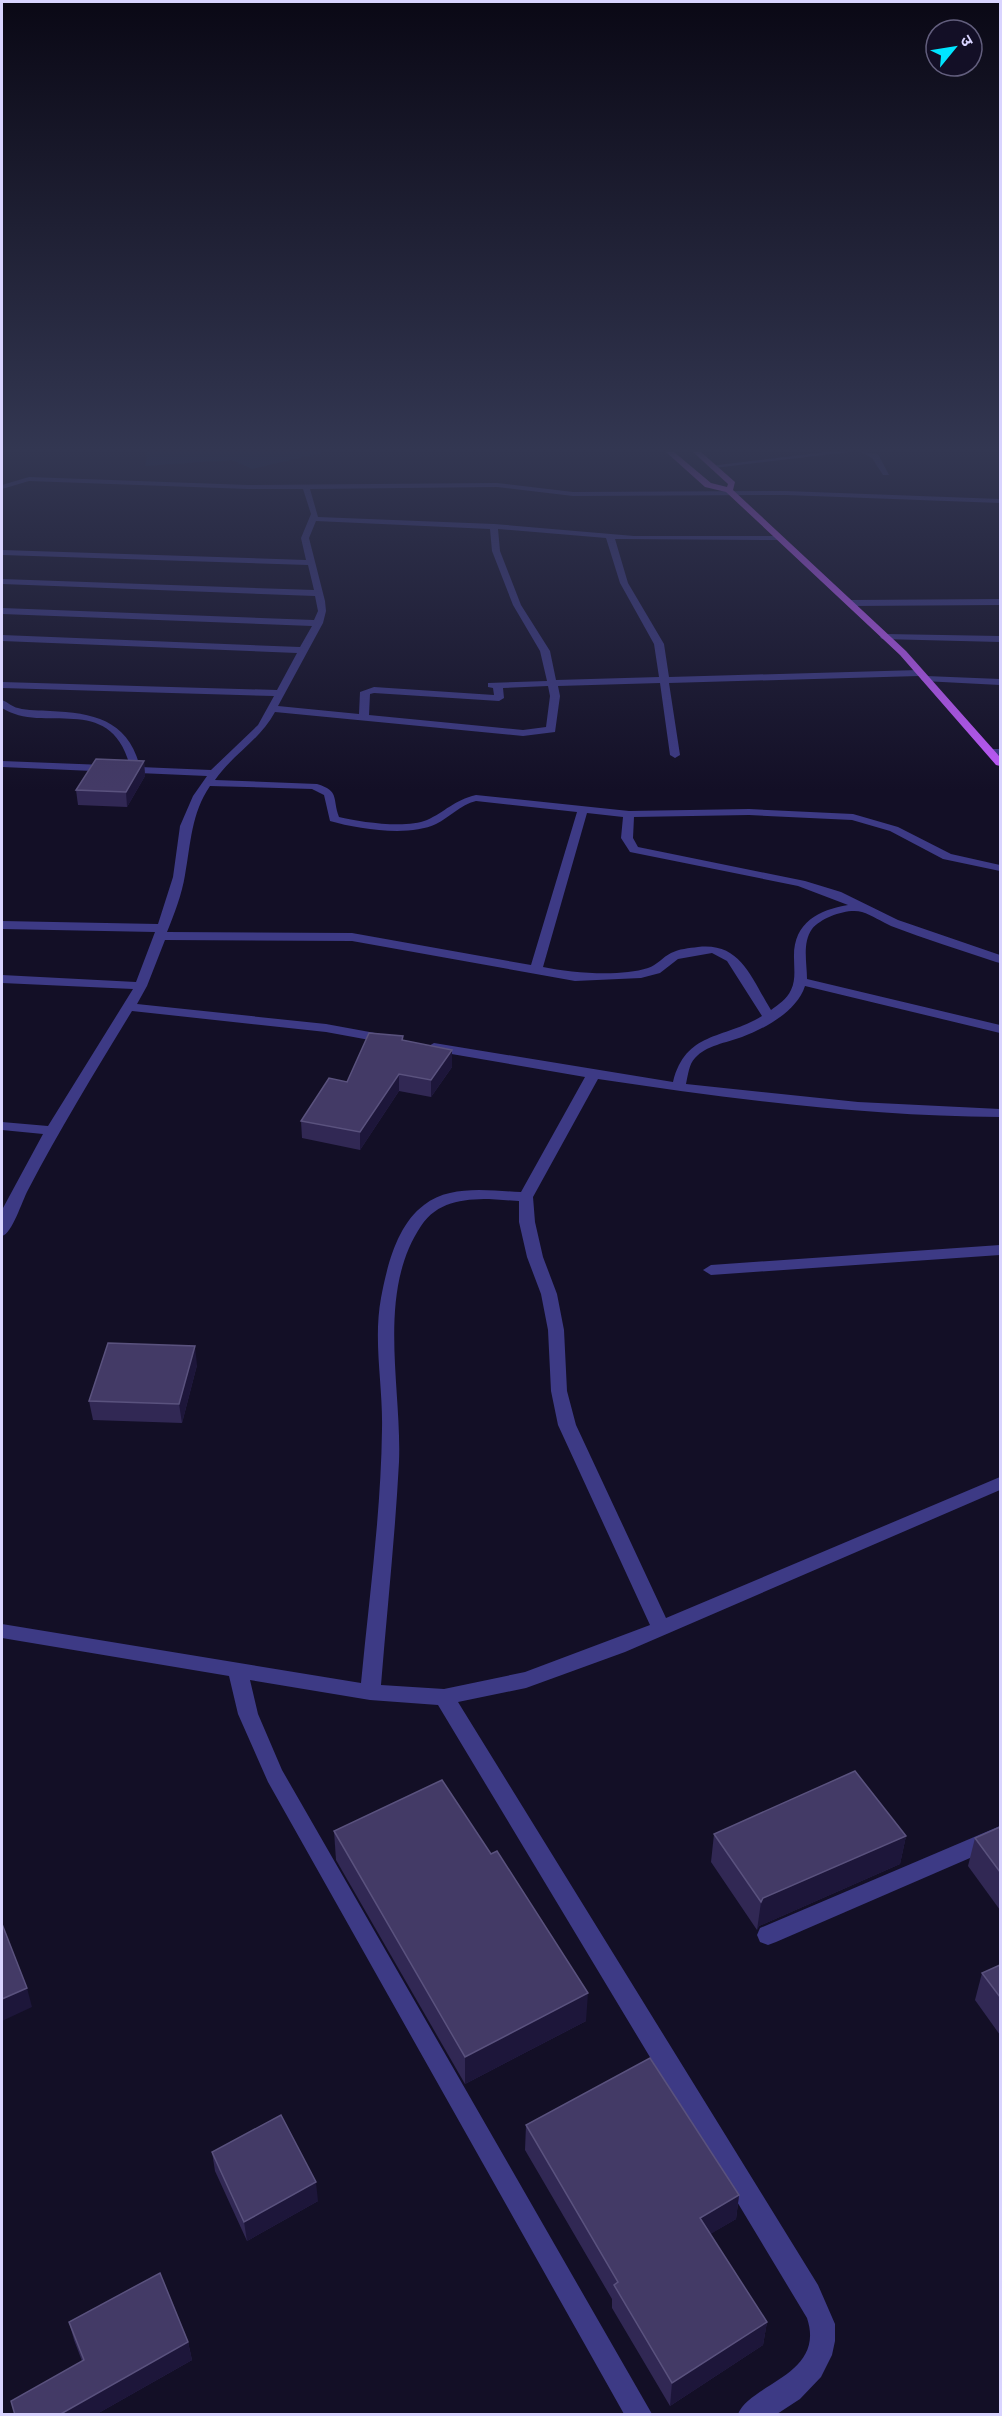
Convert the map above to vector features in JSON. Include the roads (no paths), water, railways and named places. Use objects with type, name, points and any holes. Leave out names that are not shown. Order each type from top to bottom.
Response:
[{"type":"main road","points":[[808,565],[850,603],[923,676],[996,752],[1000,764]]},
{"type":"street","points":[[2,1231],[11,1208],[52,1131],[141,986],[162,932],[179,877],[186,826],[198,796],[210,778],[252,738],[273,709],[318,623],[322,611],[311,565]]},
{"type":"street","points":[[273,709],[523,733],[546,732],[553,727],[555,696],[544,646],[519,610],[501,565]]},
{"type":"street","points":[[618,565],[624,583],[657,639],[675,755]]},
{"type":"street","points":[[2,582],[318,593]]},
{"type":"street","points":[[850,603],[1000,602]]},
{"type":"street","points":[[2,611],[318,623]]},
{"type":"street","points":[[885,637],[1000,639]]},
{"type":"street","points":[[2,638],[303,650]]},
{"type":"street","points":[[364,717],[365,692],[374,690],[498,698],[495,685],[665,679],[923,676],[1000,682]]},
{"type":"street","points":[[3,688],[281,693]]},
{"type":"street","points":[[2,703],[7,708],[21,712],[79,716],[107,725],[118,732],[133,749],[136,770]]},
{"type":"street","points":[[2,764],[136,770],[324,789],[330,794],[334,819],[353,824],[429,824],[453,805],[476,798],[629,814],[749,812],[853,817],[894,828],[947,857],[1000,868]]},
{"type":"street","points":[[536,970],[583,809]]},
{"type":"street","points":[[629,814],[627,838],[634,850],[801,883],[837,895],[894,923],[1000,959]]},
{"type":"street","points":[[678,1087],[687,1060],[696,1050],[740,1033],[793,999],[801,981],[800,945],[807,930],[822,914],[836,909],[860,908]]},
{"type":"street","points":[[2,925],[352,937],[575,976],[641,974],[656,970],[674,956],[686,952],[714,950],[732,958],[768,1016]]},
{"type":"street","points":[[2,979],[141,986]]},
{"type":"street","points":[[801,981],[1000,1029]]},
{"type":"street","points":[[130,1007],[326,1028],[395,1040]]},
{"type":"street","points":[[417,1044],[593,1075],[678,1087],[894,1108],[1000,1113]]},
{"type":"street","points":[[593,1075],[526,1197],[527,1222],[535,1257],[549,1294],[556,1330],[559,1391],[567,1425],[661,1628]]},
{"type":"street","points":[[2,1126],[52,1131]]},
{"type":"street","points":[[370,1692],[391,1429],[387,1333],[389,1299],[406,1240],[418,1219],[429,1208],[441,1201],[471,1195],[526,1197]]},
{"type":"street","points":[[711,1270],[1000,1250]]},
{"type":"street","points":[[2,1631],[370,1692],[444,1697],[526,1680],[661,1628],[1000,1483]]},
{"type":"street","points":[[238,1670],[242,1700],[256,1740],[308,1836],[639,2415]]},
{"type":"street","points":[[444,1697],[809,2294],[822,2324],[819,2355],[805,2379],[752,2415]]},
{"type":"street","points":[[768,1935],[1000,1835]]}]
